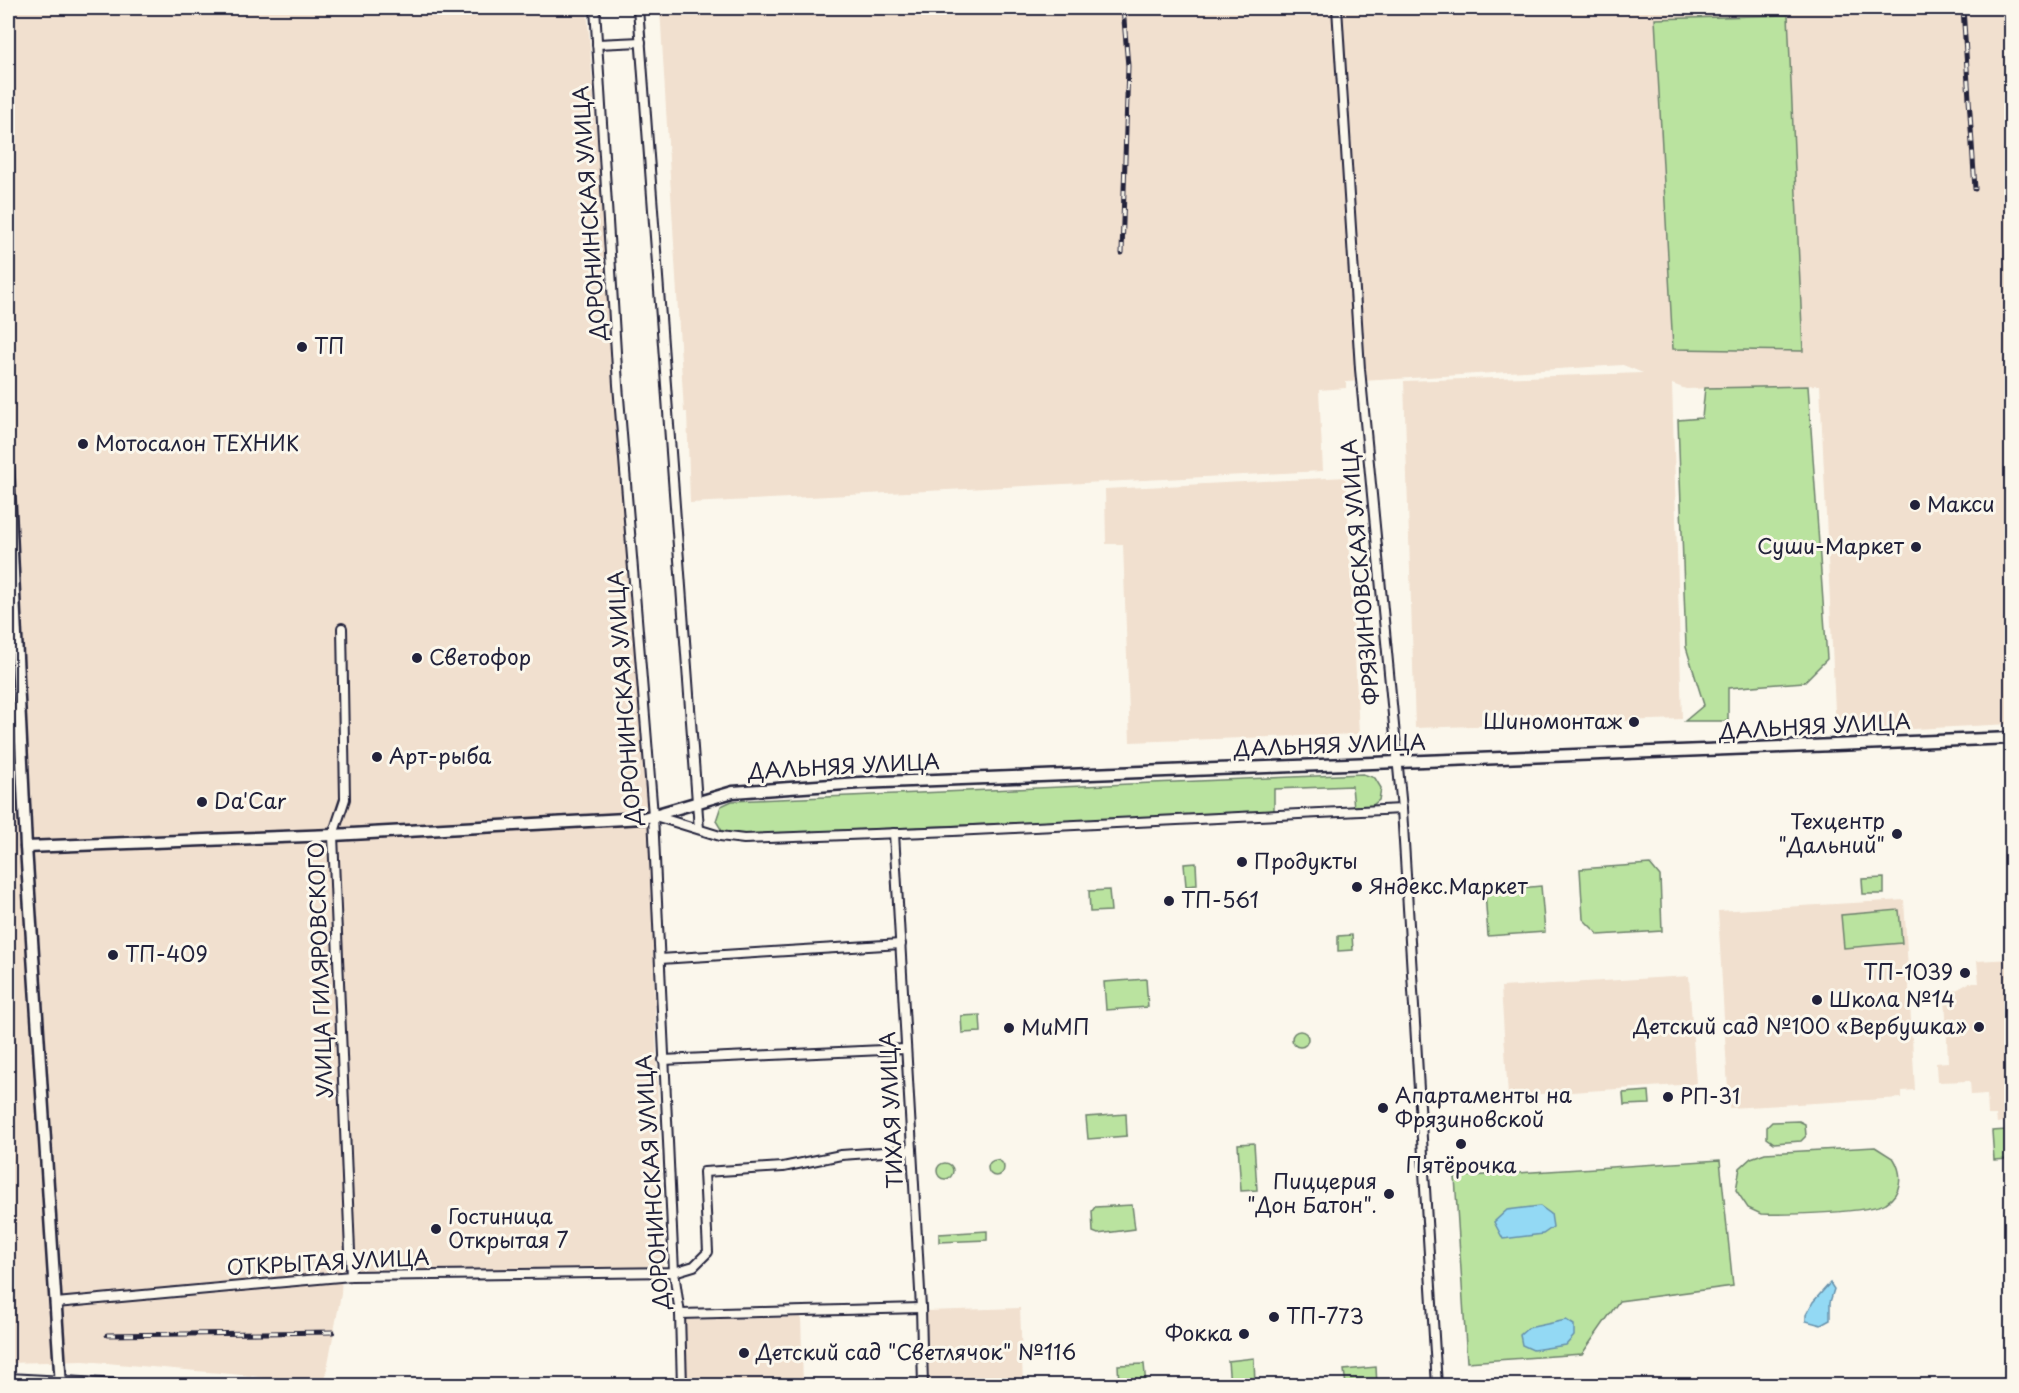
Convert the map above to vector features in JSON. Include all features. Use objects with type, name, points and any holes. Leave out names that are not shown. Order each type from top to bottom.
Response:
[{"type":"street","name":"ДОРОНИНСКАЯ УЛИЦА","points":[[595,8],[618,385],[653,815],[663,1060],[674,1272],[680,1314],[682,1386]]},
{"type":"street","points":[[638,8],[699,829]]},
{"type":"street","name":"ФРЯЗИНОВСКАЯ УЛИЦА","points":[[1337,8],[1360,369],[1402,809],[1437,1386]]},
{"type":"street","points":[[597,44],[640,42]]},
{"type":"street","points":[[8,467],[26,847],[61,1382]]},
{"type":"street","name":"УЛИЦА ГИЛЯРОВСКОГО","points":[[342,628],[345,799],[333,835],[351,1276]]},
{"type":"street","name":"ДАЛЬНЯЯ УЛИЦА","points":[[26,847],[540,825],[653,815],[733,792],[859,783],[2012,738]]},
{"type":"street","name":"ДАЛЬНЯЯ УЛИЦА","points":[[653,815],[730,838],[744,838],[1402,809]]},
{"type":"street","name":"ТИХАЯ УЛИЦА","points":[[894,833],[921,1308],[923,1386]]},
{"type":"street","points":[[660,959],[901,944]]},
{"type":"street","points":[[663,1060],[906,1049]]},
{"type":"street","points":[[674,1272],[694,1266],[708,1252],[704,1172],[783,1167],[841,1155],[912,1150]]},
{"type":"street","name":"ОТКРЫТАЯ УЛИЦА","points":[[56,1303],[351,1276],[674,1272]]},
{"type":"street","points":[[680,1314],[921,1308]]},
{"type":"street","points":[[8,1378],[158,1386]]},
{"type":"shaded area","points":[[8,8],[587,8],[650,843],[663,1268],[342,1270],[341,1294],[324,1385],[301,1385],[253,1376],[84,1361],[8,1363]]},
{"type":"shaded area","points":[[660,8],[2011,8],[2011,724],[1836,733],[1820,385],[1686,389],[1672,384],[1682,719],[1415,728],[1404,381],[1643,373],[1623,365],[1346,382],[1346,388],[1319,390],[1323,471],[690,503],[687,412],[684,412]]},
{"type":"shaded area","points":[[1346,477],[1359,734],[1130,742],[1123,544],[1106,544],[1105,489]]},
{"type":"shaded area","name":"Школа №14","points":[[1904,900],[1915,1090],[1902,1091],[1902,1098],[1729,1108],[1718,911]]},
{"type":"shaded area","name":"Детский сад №100 «Вербушка»","points":[[2011,959],[2011,1121],[1997,1123],[1996,1115],[1988,1115],[1987,1094],[1971,1095],[1970,1081],[1937,1082],[1936,1063],[1948,1062],[1945,996],[1969,983],[1979,983],[1977,961]]},
{"type":"shaded area","points":[[1689,976],[1696,1084],[1508,1096],[1501,987]]},
{"type":"shaded area","points":[[1020,1308],[1023,1385],[925,1386],[925,1311]]},
{"type":"shaded area","name":"Детский сад \"Светлячок\" №116","points":[[801,1317],[803,1385],[687,1385],[685,1320]]},
{"type":"green space","points":[[1788,15],[1803,351],[1673,349],[1655,19]]},
{"type":"green space","points":[[1808,386],[1827,659],[1804,682],[1728,688],[1728,721],[1685,721],[1704,705],[1686,647],[1678,420],[1702,418],[1705,388]]},
{"type":"green space","points":[[1363,774],[1375,778],[1381,788],[1379,800],[1369,808],[1354,809],[1352,786],[1274,789],[1274,812],[734,835],[722,831],[716,821],[721,806],[732,801]]},
{"type":"green space","points":[[1196,863],[1197,885],[1186,886],[1184,864]]},
{"type":"green space","points":[[1650,864],[1660,876],[1662,931],[1599,935],[1583,919],[1580,869]]},
{"type":"green space","points":[[1884,878],[1884,894],[1863,894],[1862,879]]},
{"type":"green space","points":[[1541,886],[1545,932],[1488,936],[1485,891]]},
{"type":"green space","points":[[1109,890],[1111,911],[1090,912],[1089,891]]},
{"type":"green space","points":[[1899,910],[1902,943],[1844,948],[1841,915]]},
{"type":"green space","points":[[1352,935],[1353,950],[1338,951],[1338,936]]},
{"type":"green space","points":[[1146,979],[1148,1007],[1106,1010],[1104,982]]},
{"type":"green space","points":[[980,1015],[981,1032],[962,1033],[961,1016]]},
{"type":"green space","points":[[1300,1031],[1306,1033],[1308,1039],[1306,1045],[1300,1047],[1294,1045],[1292,1039],[1294,1033]]},
{"type":"green space","points":[[1649,1091],[1650,1104],[1624,1105],[1623,1093]]},
{"type":"green space","points":[[1126,1114],[1127,1136],[1088,1139],[1086,1117]]},
{"type":"green space","points":[[1799,1121],[1805,1124],[1806,1136],[1801,1141],[1774,1143],[1767,1138],[1767,1127],[1772,1122]]},
{"type":"green space","points":[[2007,1130],[2009,1159],[1994,1160],[1992,1131]]},
{"type":"green space","points":[[1254,1143],[1257,1190],[1241,1191],[1238,1144]]},
{"type":"green space","points":[[1875,1147],[1894,1159],[1900,1177],[1895,1194],[1886,1203],[1877,1206],[1825,1213],[1761,1214],[1748,1208],[1736,1190],[1740,1168],[1751,1158],[1765,1153]]},
{"type":"green space","points":[[996,1160],[1004,1168],[996,1176],[988,1168]]},
{"type":"green space","points":[[1720,1160],[1733,1286],[1619,1301],[1582,1354],[1467,1362],[1455,1177]]},
{"type":"green space","points":[[945,1163],[953,1171],[945,1179],[937,1171]]},
{"type":"green space","points":[[1132,1205],[1135,1229],[1098,1234],[1093,1232],[1092,1211],[1095,1207]]},
{"type":"green space","points":[[987,1231],[987,1240],[939,1242],[939,1234]]},
{"type":"green space","points":[[1254,1358],[1255,1385],[1230,1385],[1228,1361]]},
{"type":"green space","points":[[1144,1364],[1146,1385],[1119,1385],[1118,1365]]},
{"type":"green space","points":[[1376,1367],[1377,1385],[1346,1385],[1344,1370]]},
{"type":"water","points":[[1540,1206],[1551,1214],[1553,1227],[1543,1234],[1503,1239],[1494,1222],[1507,1210]]},
{"type":"water","points":[[1830,1283],[1834,1289],[1830,1302],[1830,1320],[1821,1325],[1806,1321],[1806,1315],[1813,1302]]},
{"type":"water","points":[[1566,1320],[1574,1325],[1574,1336],[1566,1345],[1533,1350],[1522,1345],[1520,1335],[1528,1328]]},
{"type":"railway","points":[[1122,253],[1128,66],[1123,8]]},
{"type":"railway","points":[[1963,8],[1975,189]]},
{"type":"railway","points":[[107,1335],[333,1332]]},
{"type":"place","name":"ТП","points":[[302,347]]},
{"type":"place","name":"Мотосалон ТЕХНИК","points":[[83,444]]},
{"type":"place","name":"Макси","points":[[1915,505]]},
{"type":"place","name":"Суши-Маркет","points":[[1916,547]]},
{"type":"place","name":"Светофор","points":[[417,658]]},
{"type":"place","name":"Шиномонтаж","points":[[1634,722]]},
{"type":"place","name":"Арт-рыба","points":[[377,757]]},
{"type":"place","name":"Da'Car","points":[[202,802]]},
{"type":"place","name":"Техцентр \"Дальний\"","points":[[1897,834]]},
{"type":"place","name":"Продукты","points":[[1242,862]]},
{"type":"place","name":"Яндекс.Маркет","points":[[1357,887]]},
{"type":"place","name":"ТП-561","points":[[1169,901]]},
{"type":"place","name":"ТП-409","points":[[113,955]]},
{"type":"place","name":"ТП-1039","points":[[1965,973]]},
{"type":"place","name":"Школа №14","points":[[1817,1000]]},
{"type":"place","name":"Детский сад №100 «Вербушка»","points":[[1979,1027]]},
{"type":"place","name":"МиМП","points":[[1009,1028]]},
{"type":"place","name":"РП-31","points":[[1668,1097]]},
{"type":"place","name":"Апартаменты на Фрязиновской","points":[[1383,1108]]},
{"type":"place","name":"Пятёрочка","points":[[1461,1144]]},
{"type":"place","name":"Пиццерия \"Дон Батон\".","points":[[1389,1194]]},
{"type":"place","name":"Гостиница Открытая 7","points":[[436,1229]]},
{"type":"place","name":"ТП-773","points":[[1274,1317]]},
{"type":"place","name":"Фокка","points":[[1244,1334]]},
{"type":"place","name":"Детский сад \"Светлячок\" №116","points":[[744,1353]]}]
